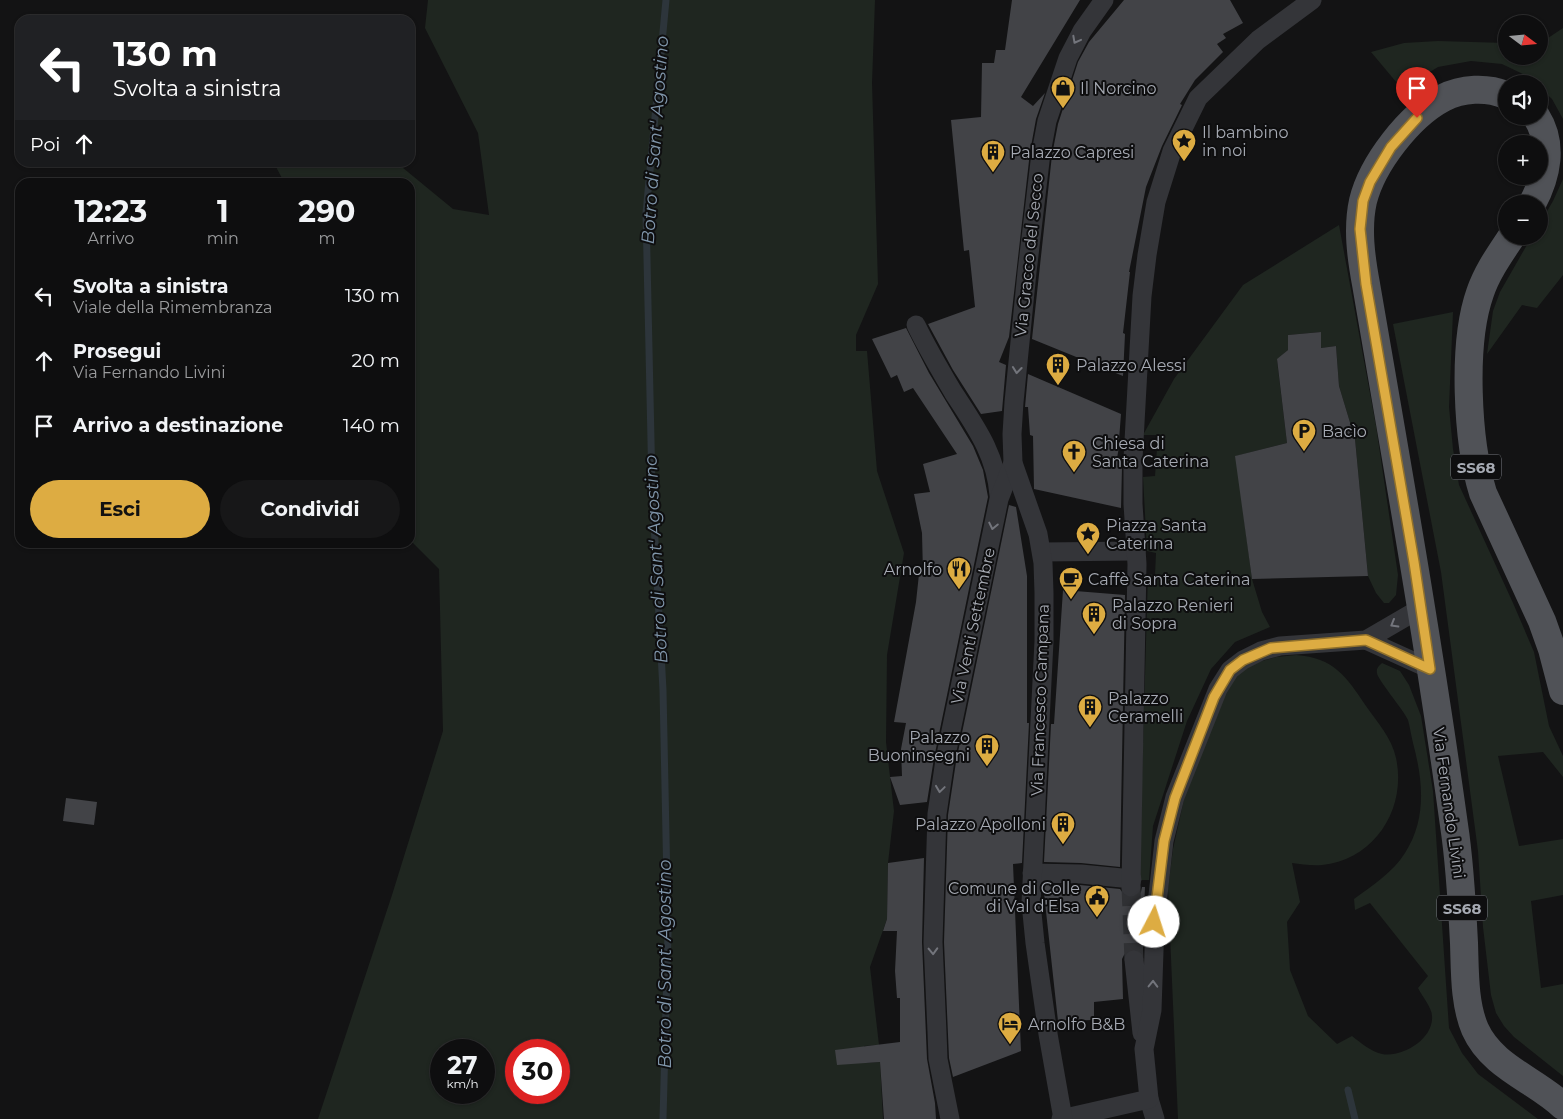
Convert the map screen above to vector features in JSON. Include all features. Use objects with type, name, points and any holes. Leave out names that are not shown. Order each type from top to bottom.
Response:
[{"type":"main road","name":"SS68","points":[[1430,669],[1365,278],[1360,241],[1361,210],[1370,182],[1382,158],[1407,127],[1426,109],[1443,98],[1468,91],[1493,90],[1498,92]]},
{"type":"main road","points":[[1536,195],[1545,171],[1547,156],[1544,132],[1540,125]]},
{"type":"main road","name":"SS68","points":[[1507,245],[1484,284],[1474,320],[1470,384],[1472,447],[1476,471],[1483,493],[1540,615],[1554,656],[1563,691]]},
{"type":"main road","name":"Via Fernando Livini","points":[[1430,669],[1456,838],[1466,990],[1474,1026],[1480,1039],[1493,1055],[1563,1106]]},
{"type":"street","name":"Via Gracco del Secco","points":[[1013,464],[1014,402],[1043,138],[1052,101],[1068,58],[1082,30],[1104,0]]},
{"type":"street","points":[[1032,873],[1081,874],[1132,883],[1136,552],[1133,459],[1140,318],[1150,236],[1163,176],[1191,110],[1204,92],[1258,40],[1312,0]]},
{"type":"street","points":[[916,325],[932,356],[986,444],[996,474],[999,499]]},
{"type":"street","name":"Via Venti Settembre","points":[[950,1119],[940,1067],[933,942],[937,814],[945,760],[999,499],[1013,464]]},
{"type":"street","name":"Via Francesco Campana","points":[[1013,464],[1038,534],[1042,552],[1044,641],[1032,873],[1032,922],[1062,1119]]},
{"type":"street","points":[[1042,552],[1136,552]]},
{"type":"street","points":[[1144,1049],[1152,1010],[1154,922],[1164,841],[1177,792],[1214,697],[1230,670],[1243,660],[1260,651],[1271,648],[1366,640],[1421,608]]},
{"type":"street","points":[[1366,640],[1430,669]]},
{"type":"street","points":[[1134,960],[1149,1099],[1155,1119]]},
{"type":"street","points":[[1062,1119],[1149,1099]]},
{"type":"shaded area","points":[[428,0],[875,0],[872,83],[878,284],[856,335],[856,351],[867,351],[877,471],[904,553],[887,655],[886,742],[894,811],[888,863],[887,919],[870,967],[879,1045],[864,1046],[866,1063],[880,1062],[883,1119],[318,1119],[392,895],[443,731],[439,569],[415,545],[415,178],[282,178],[276,167],[402,167],[453,209],[489,215],[478,133],[425,28]]},
{"type":"shaded area","points":[[1563,28],[1563,119],[1548,95],[1548,75],[1525,75],[1504,65],[1548,65],[1548,38]]},
{"type":"shaded area","points":[[1438,41],[1498,43],[1498,64],[1471,61],[1438,67],[1402,89],[1371,52],[1404,43]]},
{"type":"shaded area","points":[[1563,179],[1563,275],[1537,308],[1522,305],[1487,354],[1493,311],[1500,292],[1527,245],[1548,245],[1548,210]]},
{"type":"shaded area","points":[[1339,225],[1376,426],[1398,575],[1396,595],[1389,603],[1384,603],[1376,593],[1368,576],[1355,439],[1339,386],[1336,346],[1321,348],[1320,332],[1288,335],[1288,350],[1277,360],[1287,443],[1236,456],[1252,579],[1262,612],[1270,627],[1235,642],[1211,669],[1187,721],[1153,826],[1149,880],[1139,880],[1148,574],[1155,575],[1156,553],[1147,551],[1143,477],[1155,476],[1158,435],[1143,435],[1174,379],[1243,285]]},
{"type":"shaded area","points":[[1453,312],[1449,407],[1459,485],[1534,652],[1549,726],[1563,756],[1563,777],[1543,752],[1498,756],[1519,846],[1563,839],[1563,895],[1531,901],[1541,988],[1563,984],[1563,1076],[1514,1037],[1504,1026],[1496,1013],[1491,995],[1483,927],[1478,851],[1441,572],[1393,324]]},
{"type":"shaded area","points":[[1296,655],[1320,660],[1338,670],[1345,677],[1388,737],[1396,758],[1398,777],[1397,795],[1391,813],[1383,828],[1372,842],[1357,853],[1341,861],[1322,865],[1292,863],[1300,902],[1287,922],[1290,970],[1308,1016],[1337,1044],[1352,1036],[1370,1049],[1382,1054],[1399,1053],[1407,1050],[1422,1039],[1428,1032],[1431,1024],[1432,1016],[1430,1009],[1418,988],[1428,976],[1370,903],[1355,910],[1354,899],[1375,884],[1405,853],[1417,827],[1420,813],[1421,785],[1409,723],[1378,676],[1377,670],[1382,663],[1400,671],[1409,685],[1421,716],[1433,791],[1449,1028],[1462,1053],[1478,1074],[1538,1119],[1178,1119],[1168,889],[1173,849],[1185,795],[1223,695],[1237,675],[1248,667],[1262,661],[1276,657]]},
{"type":"building","points":[[1012,0],[1080,0],[1021,97],[1033,106],[1045,93],[1036,119],[1030,152],[1009,337],[999,362],[1006,365],[1002,411],[981,414],[953,370],[928,324],[975,307],[969,250],[964,251],[951,120],[981,117],[982,63],[994,63],[996,50],[1005,50]]},
{"type":"building","points":[[1124,0],[1230,0],[1243,23],[1223,34],[1226,38],[1217,44],[1223,52],[1195,80],[1180,104],[1182,105],[1162,146],[1146,187],[1129,272],[1123,333],[1125,334],[1123,376],[1032,339],[1052,155],[1058,124],[1078,62],[1089,42]]},
{"type":"building","points":[[906,328],[929,373],[973,446],[983,470],[988,497],[934,758],[927,802],[900,805],[890,777],[902,776],[901,749],[906,723],[894,722],[916,602],[919,574],[923,574],[922,533],[914,494],[930,492],[923,464],[957,454],[913,388],[904,392],[897,375],[891,378],[872,339]]},
{"type":"building","name":"Bacìo","points":[[1321,332],[1321,348],[1336,346],[1339,386],[1355,439],[1368,576],[1252,579],[1235,456],[1287,443],[1277,359],[1288,350],[1288,335]]},
{"type":"building","points":[[1028,374],[1121,414],[1120,442],[1117,458],[1120,459],[1119,467],[1122,467],[1121,508],[1034,489],[1033,436],[1030,435],[1028,407],[1025,407]]},
{"type":"building","points":[[1009,505],[1016,507],[1027,576],[1027,723],[1029,723],[1022,863],[1013,864],[1021,1051],[953,1077],[949,1058],[944,942],[948,815],[956,762]]},
{"type":"building","points":[[1063,590],[1125,595],[1120,867],[1044,862],[1051,724],[1054,724]]},
{"type":"building","points":[[66,798],[97,802],[94,825],[63,821]]},
{"type":"building","points":[[924,858],[922,942],[927,1059],[936,1119],[884,1119],[880,1062],[837,1065],[835,1050],[900,1042],[900,998],[897,998],[895,971],[897,931],[883,931],[887,919],[888,863]]},
{"type":"building","name":"Comune di Colle di Val d'Elsa","points":[[1043,884],[1120,889],[1125,896],[1130,898],[1137,897],[1142,887],[1145,887],[1142,952],[1132,949],[1124,955],[1122,959],[1123,999],[1094,1002],[1094,1020],[1058,1021]]},
{"type":"waterway","name":"Botro di Sant' Agostino","points":[[663,1119],[668,933],[663,690],[652,486],[646,213],[666,0]]},
{"type":"waterway","points":[[1348,1090],[1355,1119]]},
{"type":"tunnel","points":[[1131,887],[1134,960]]},
{"type":"place","name":"Il Norcino","points":[[1063,109]]},
{"type":"place","name":"Il bambino in noi","points":[[1184,162]]},
{"type":"place","name":"Palazzo Capresi","points":[[993,173]]},
{"type":"place","name":"Palazzo Alessi","points":[[1058,386]]},
{"type":"place","name":"Bacìo","points":[[1304,452]]},
{"type":"place","name":"Chiesa di Santa Caterina","points":[[1074,473]]},
{"type":"place","name":"Piazza Santa Caterina","points":[[1088,555]]},
{"type":"place","name":"Arnolfo","points":[[959,590]]},
{"type":"place","name":"Caffè Santa Caterina","points":[[1071,600]]},
{"type":"place","name":"Palazzo Renieri di Sopra","points":[[1094,635]]},
{"type":"place","name":"Palazzo Ceramelli","points":[[1090,728]]},
{"type":"place","name":"Palazzo Buoninsegni","points":[[987,767]]},
{"type":"place","name":"Palazzo Apolloni","points":[[1063,845]]},
{"type":"place","name":"Comune di Colle di Val d'Elsa","points":[[1097,918]]},
{"type":"place","name":"Arnolfo B&B","points":[[1010,1045]]},
{"type":"route","points":[[1154,922],[1164,841],[1171,810],[1214,697],[1230,670],[1243,660],[1260,651],[1271,648],[1366,640],[1430,669],[1414,562],[1362,260],[1360,229],[1363,201],[1382,158],[1407,127],[1417,118]]}]
